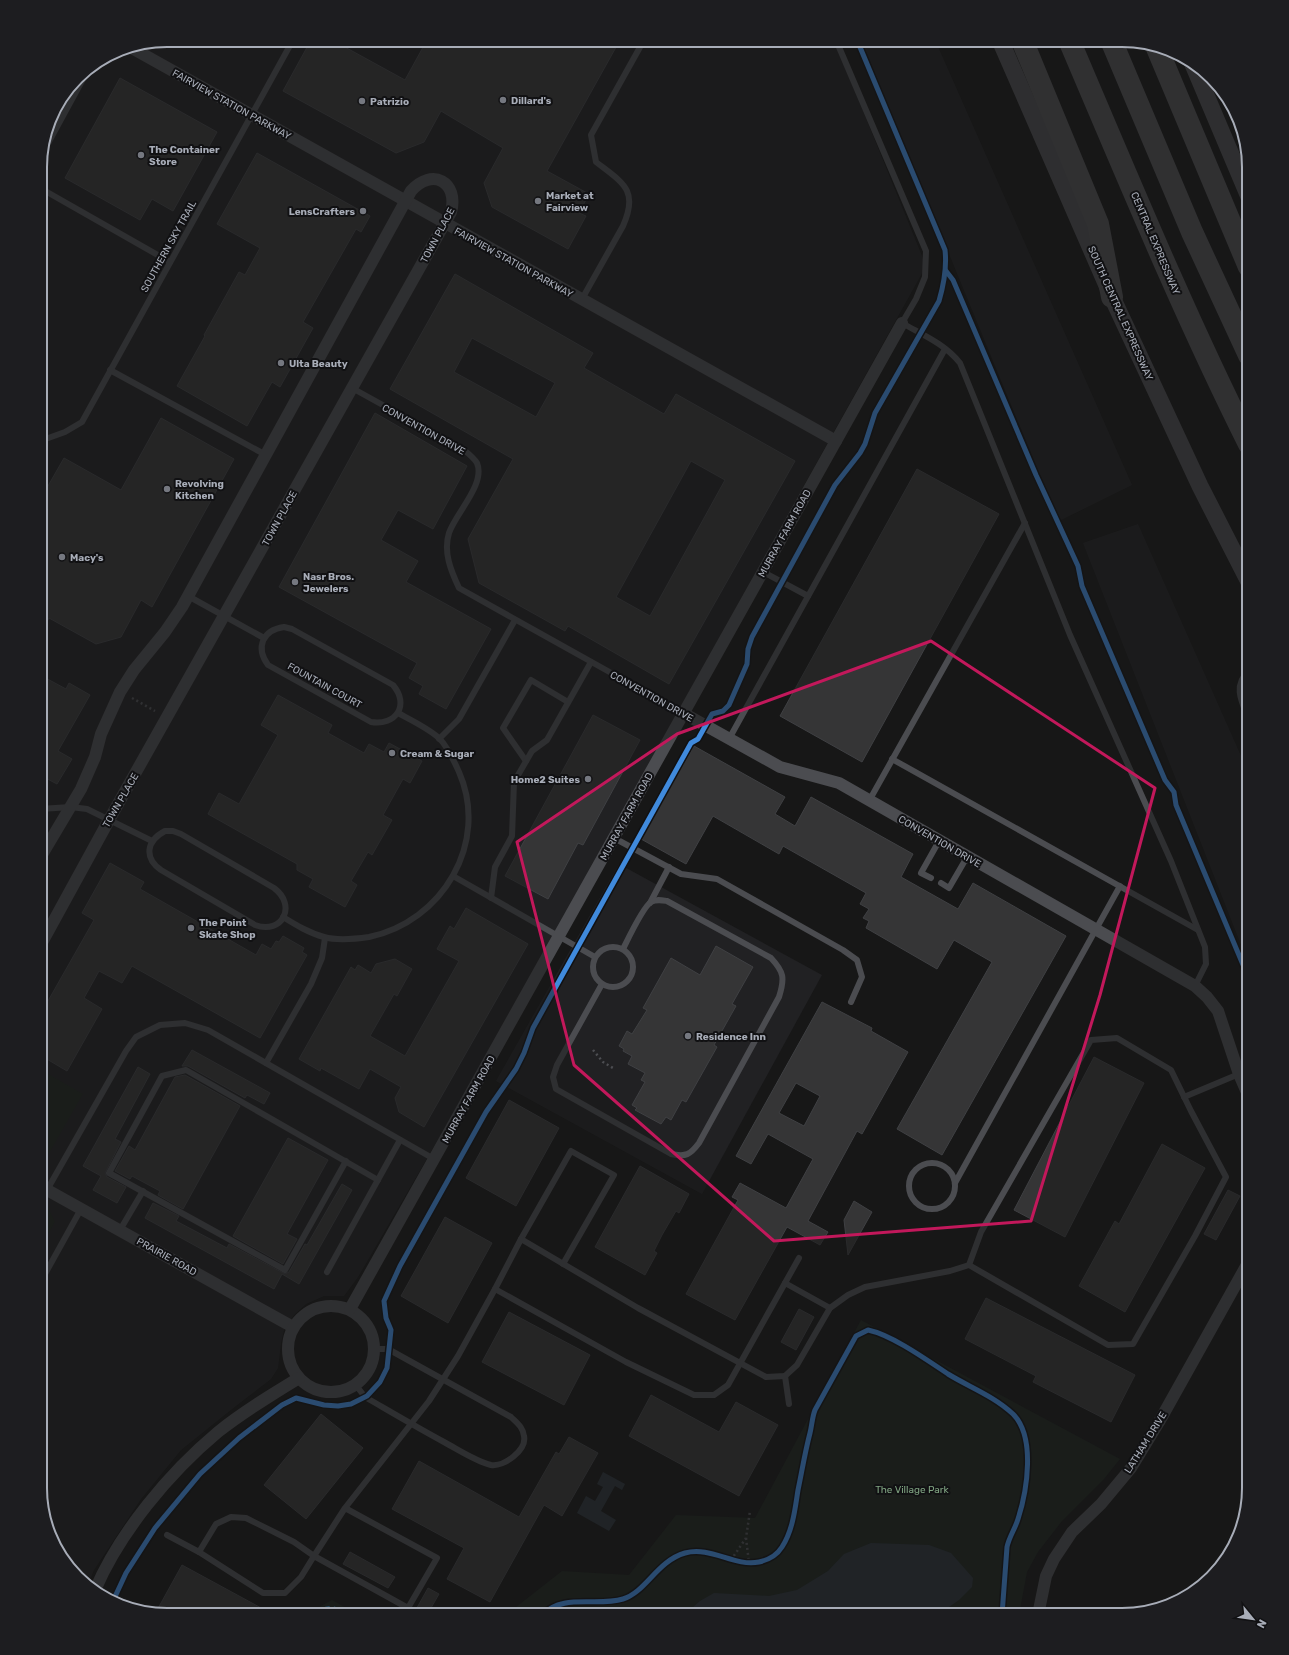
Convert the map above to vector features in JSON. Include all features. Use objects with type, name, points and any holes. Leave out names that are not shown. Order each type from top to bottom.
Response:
[{"type":"highway","points":[[1025,47],[1098,224],[1112,297]]},
{"type":"highway","name":"CENTRAL EXPRESSWAY","points":[[1073,47],[1169,275],[1210,365],[1242,430]]},
{"type":"highway","points":[[1114,47],[1192,232],[1242,340]]},
{"type":"highway","points":[[1158,52],[1242,251]]},
{"type":"main road","name":"SOUTH CENTRAL EXPRESSWAY","points":[[1003,47],[1112,297],[1200,486],[1242,568]]},
{"type":"main road","points":[[1197,74],[1242,180]]},
{"type":"street","name":"FAIRVIEW STATION PARKWAY","points":[[137,51],[836,441]]},
{"type":"street","name":"TOWN PLACE","points":[[47,846],[81,789],[95,757],[101,734],[120,692],[134,670],[165,632],[188,596],[411,190],[418,183],[427,179],[437,180],[446,184],[452,192],[454,202],[451,212],[109,820],[47,933]]},
{"type":"street","name":"MURRAY FARM ROAD","points":[[350,1309],[902,323]]},
{"type":"street","name":"CONVENTION DRIVE","points":[[683,713],[780,767],[839,783],[1195,986],[1207,997],[1218,1011],[1242,1081]]},
{"type":"street","name":"PRAIRIE ROAD","points":[[47,1190],[293,1327]]},
{"type":"street","name":"LATHAM DRIVE","points":[[1039,1608],[1046,1576],[1054,1559],[1072,1532],[1101,1504],[1131,1468],[1159,1422],[1242,1274]]},
{"type":"street","points":[[338,1305],[350,1309],[362,1317],[370,1328],[374,1342],[374,1356],[370,1369],[361,1380],[350,1388],[336,1392],[323,1392],[310,1387],[299,1378],[291,1367],[288,1354],[288,1340],[293,1327],[301,1317],[312,1309],[338,1305]]},
{"type":"street","points":[[97,1585],[121,1542],[149,1503],[182,1466],[218,1433],[246,1412],[299,1378]]},
{"type":"lane","name":"SOUTHERN SKY TRAIL","points":[[47,438],[65,432],[82,422],[289,47]]},
{"type":"lane","points":[[582,299],[623,226],[628,215],[630,202],[624,185],[596,162],[591,135],[640,47]]},
{"type":"lane","points":[[839,47],[926,251],[925,277],[916,299],[902,323],[935,341],[953,354],[960,363],[1070,635],[1171,861],[1205,947],[1206,964],[1195,986]]},
{"type":"lane","points":[[50,139],[79,86]]},
{"type":"lane","points":[[47,192],[170,262]]},
{"type":"lane","points":[[729,739],[945,349]]},
{"type":"lane","points":[[110,370],[266,455]]},
{"type":"lane","name":"CONVENTION DRIVE","points":[[352,388],[464,450],[473,457],[477,464],[478,474],[475,486],[449,533],[447,554],[451,573],[459,588],[683,713]]},
{"type":"lane","points":[[869,801],[1025,523]]},
{"type":"lane","points":[[763,572],[808,596]]},
{"type":"lane","points":[[188,596],[264,638],[276,628],[284,627],[292,629],[393,685],[401,698],[398,712],[439,738],[453,758],[463,781],[468,805],[468,830],[463,854],[453,876],[436,901],[424,911],[412,920],[385,934],[355,940],[325,938],[304,929],[283,917]]},
{"type":"lane","points":[[439,738],[459,719],[515,620]]},
{"type":"lane","name":"FOUNTAIN COURT","points":[[264,638],[262,652],[268,665],[371,722],[386,722],[393,718],[398,712]]},
{"type":"lane","points":[[491,898],[495,867],[512,836],[514,782],[532,751],[547,740],[591,662]]},
{"type":"lane","points":[[1242,678],[1239,683],[1239,690],[1242,704]]},
{"type":"lane","points":[[526,761],[503,728],[531,680],[568,702]]},
{"type":"lane","points":[[892,759],[1198,930]]},
{"type":"lane","points":[[47,809],[71,807],[88,809],[152,841]]},
{"type":"lane","points":[[165,831],[173,831],[181,834],[281,893],[285,900],[286,909],[283,917],[278,924],[270,927],[262,927],[228,909],[154,865],[150,858],[149,849],[152,841],[157,835],[165,831]]},
{"type":"lane","points":[[614,838],[681,874],[717,879],[843,950],[857,960],[862,977],[851,1002]]},
{"type":"lane","points":[[931,878],[921,873],[939,841]]},
{"type":"lane","points":[[941,883],[949,888],[968,857]]},
{"type":"lane","points":[[622,949],[644,909],[650,903],[669,867]]},
{"type":"lane","points":[[453,876],[595,957]]},
{"type":"lane","points":[[955,1183],[947,1168],[940,1164],[931,1163],[916,1169],[911,1177],[909,1185],[910,1193],[914,1200],[921,1206],[929,1209],[945,1205],[951,1199],[955,1191],[955,1183],[1120,886]]},
{"type":"lane","points":[[602,984],[557,1065],[553,1077],[556,1089],[671,1154],[682,1156],[692,1152],[699,1143],[779,997],[784,983],[781,968],[771,958],[667,901],[658,900],[650,903]]},
{"type":"lane","points":[[266,1064],[311,984],[322,958],[325,938]]},
{"type":"lane","points":[[616,947],[622,949],[628,953],[633,964],[631,977],[621,985],[615,987],[602,984],[594,975],[593,963],[595,957],[604,948],[616,947]]},
{"type":"lane","points":[[47,1183],[126,1051],[136,1037],[160,1026],[185,1023],[208,1030],[434,1159]]},
{"type":"lane","points":[[521,1239],[638,1308],[766,1377],[785,1376],[797,1365],[830,1308],[848,1295],[865,1287],[950,1271],[969,1265],[1108,1345],[1134,1344],[1195,1236],[1226,1177],[1171,1070],[1117,1038],[1091,1040],[981,1232],[969,1265]]},
{"type":"lane","points":[[346,1161],[286,1270],[109,1173],[162,1076],[186,1070],[346,1161],[378,1180]]},
{"type":"lane","points":[[1184,1096],[1239,1074]]},
{"type":"lane","points":[[327,1272],[400,1140]]},
{"type":"lane","points":[[166,1535],[199,1552],[263,1593],[285,1593],[301,1577],[345,1508],[429,1401],[495,1289],[521,1239],[571,1151],[614,1175],[563,1264]]},
{"type":"lane","points":[[120,1230],[143,1191]]},
{"type":"lane","points":[[47,1270],[81,1209]]},
{"type":"lane","points":[[495,1289],[626,1362],[694,1395],[714,1395],[728,1385],[799,1258]]},
{"type":"lane","points":[[785,1283],[830,1308]]},
{"type":"lane","points":[[355,1384],[365,1397],[464,1453],[492,1465],[502,1463],[515,1456],[522,1446],[525,1438],[521,1427],[511,1417],[388,1349],[374,1349]]},
{"type":"lane","points":[[785,1376],[789,1404]]},
{"type":"lane","points":[[199,1552],[216,1524],[231,1518],[246,1518],[294,1542],[314,1556],[408,1608],[437,1558],[345,1508]]},
{"type":"path","points":[[120,692],[167,718]]},
{"type":"path","points":[[593,1050],[603,1062],[613,1068]]},
{"type":"path","points":[[749,1563],[746,1538],[750,1511]]},
{"type":"path","points":[[732,1560],[746,1538]]},
{"type":"highlighted area","points":[[931,641],[1155,788],[1100,995],[1031,1221],[774,1241],[574,1065],[517,842],[677,734]]},
{"type":"shaded area","points":[[837,47],[926,266],[479,1069],[358,1277],[344,1296],[324,1296],[306,1304],[294,1315],[284,1330],[278,1368],[271,1379],[181,1450],[141,1499],[94,1570],[90,1580],[82,1573],[67,1555],[53,1527],[48,1504],[47,1488],[47,159],[53,128],[59,114],[77,88],[100,67],[128,53],[151,48]]},
{"type":"shaded area","points":[[864,47],[938,47],[1132,485],[1059,521]]},
{"type":"shaded area","points":[[1138,524],[1242,758],[1242,947],[1083,543]]},
{"type":"shaded area","points":[[619,864],[822,975],[702,1194],[496,1081]]},
{"type":"shaded area","points":[[603,1472],[625,1484],[622,1490],[615,1486],[601,1511],[616,1520],[609,1531],[577,1513],[586,1496],[595,1501],[603,1487],[597,1484]]},
{"type":"shaded area","points":[[871,1543],[929,1545],[951,1553],[973,1578],[972,1587],[959,1600],[949,1607],[944,1608],[692,1608],[700,1601],[714,1593],[769,1596],[797,1590],[828,1571],[844,1554]]},
{"type":"green space","points":[[47,1073],[83,1094],[47,1157]]},
{"type":"green space","points":[[47,1206],[48,1207],[55,1222],[47,1236]]},
{"type":"green space","name":"The Village Park","points":[[861,1320],[1120,1459],[1104,1479],[1062,1521],[1038,1552],[1027,1572],[1020,1608],[515,1608],[562,1571],[629,1575],[676,1515],[755,1518]]},
{"type":"green space","points":[[332,1600],[346,1608],[317,1608]]},
{"type":"building","points":[[307,47],[345,47],[405,80],[423,47],[616,47],[547,171],[589,194],[579,213],[586,216],[568,249],[492,207],[484,183],[503,148],[441,111],[424,142],[396,153],[283,91]]},
{"type":"building","name":"The Container Store","points":[[120,78],[217,132],[173,211],[152,199],[140,220],[65,178]]},
{"type":"building","points":[[257,153],[370,216],[361,232],[356,229],[303,322],[313,328],[280,387],[272,382],[247,426],[177,386],[239,272],[245,275],[260,248],[217,224]]},
{"type":"building","points":[[455,274],[593,353],[584,368],[664,414],[676,394],[795,461],[669,684],[568,626],[565,631],[479,583],[468,539],[513,459],[390,389]],"holes":[[[472,338],[555,383],[536,417],[454,372]],[[691,461],[725,480],[650,616],[616,597]]]},
{"type":"building","points":[[375,413],[467,466],[433,529],[398,510],[381,540],[418,561],[406,582],[491,629],[446,709],[419,694],[423,686],[409,678],[417,663],[279,587]]},
{"type":"building","points":[[161,418],[234,459],[152,607],[141,600],[121,637],[96,644],[49,618],[47,622],[47,488],[64,458],[121,490]]},
{"type":"building","points":[[917,469],[999,514],[862,762],[780,716]]},
{"type":"building","points":[[47,679],[66,689],[69,683],[90,695],[58,751],[72,759],[57,784],[47,779]]},
{"type":"building","points":[[278,695],[332,725],[328,733],[364,753],[369,744],[384,752],[389,743],[422,761],[410,783],[403,779],[383,815],[392,820],[372,855],[368,852],[351,881],[357,885],[345,907],[309,887],[313,879],[297,870],[297,864],[208,814],[219,793],[239,804],[278,735],[261,725]]},
{"type":"building","name":"Home2 Suites","points":[[593,715],[640,740],[583,845],[578,843],[548,899],[505,876]]},
{"type":"building","points":[[694,746],[785,797],[775,814],[795,826],[811,797],[913,854],[901,877],[958,909],[973,883],[1066,936],[942,1155],[897,1129],[992,962],[954,940],[937,969],[866,928],[869,921],[863,918],[869,909],[860,904],[866,893],[783,846],[779,854],[713,816],[686,864],[641,839]]},
{"type":"building","points":[[110,863],[144,882],[140,889],[256,955],[262,944],[271,949],[276,941],[279,942],[283,936],[304,948],[302,952],[307,955],[260,1038],[132,966],[122,983],[99,971],[84,998],[102,1009],[67,1071],[47,1059],[47,1003],[94,920],[82,913]]},
{"type":"building","points":[[466,908],[528,944],[424,1127],[399,1112],[395,1098],[401,1087],[370,1069],[359,1089],[321,1068],[320,1071],[299,1059],[351,967],[355,970],[358,965],[371,973],[376,964],[395,959],[412,969],[397,996],[394,994],[370,1036],[405,1056],[459,961],[437,949],[450,926],[454,929]]},
{"type":"building","name":"Residence Inn","points":[[716,946],[753,967],[732,1004],[736,1006],[714,1045],[717,1047],[686,1102],[682,1100],[671,1120],[666,1117],[661,1124],[635,1110],[637,1108],[632,1105],[645,1082],[641,1080],[645,1073],[628,1064],[632,1056],[623,1051],[624,1049],[619,1046],[627,1031],[632,1034],[647,1010],[643,1008],[671,958],[700,975]]},
{"type":"building","points":[[822,1002],[872,1028],[871,1031],[908,1052],[862,1134],[857,1131],[808,1221],[828,1232],[820,1245],[787,1227],[735,1320],[686,1294],[738,1200],[732,1197],[740,1183],[786,1208],[813,1159],[768,1134],[751,1164],[736,1156]],"holes":[[[796,1083],[820,1096],[804,1126],[779,1113]]]},
{"type":"building","points":[[192,1050],[270,1093],[264,1104],[247,1095],[245,1098],[188,1066],[182,1066]]},
{"type":"building","points":[[1094,1057],[1144,1083],[1065,1237],[1014,1210]]},
{"type":"building","points":[[138,1067],[150,1074],[115,1139],[121,1142],[105,1173],[107,1177],[126,1187],[117,1203],[93,1190],[101,1176],[83,1166]]},
{"type":"building","points":[[185,1075],[240,1106],[183,1209],[158,1195],[160,1191],[132,1176],[130,1179],[115,1171],[129,1146],[135,1150],[175,1077]]},
{"type":"building","points":[[509,1100],[559,1128],[516,1206],[466,1178]]},
{"type":"building","points":[[288,1138],[328,1160],[287,1234],[297,1239],[283,1264],[233,1236]]},
{"type":"building","points":[[1162,1144],[1205,1168],[1125,1312],[1079,1286],[1115,1221],[1119,1224]]},
{"type":"building","points":[[640,1166],[689,1194],[679,1213],[676,1211],[662,1235],[654,1251],[657,1253],[645,1275],[595,1247]]},
{"type":"building","points":[[342,1184],[352,1190],[299,1284],[282,1274],[274,1289],[145,1218],[153,1203],[179,1216],[176,1221],[227,1248],[229,1244],[285,1274],[289,1272],[305,1244],[307,1245]]},
{"type":"building","points":[[1228,1190],[1240,1196],[1216,1240],[1204,1234]]},
{"type":"building","points":[[854,1201],[872,1212],[848,1255],[844,1220]]},
{"type":"building","points":[[445,1217],[492,1243],[448,1323],[401,1296]]},
{"type":"building","points":[[986,1298],[1135,1375],[1111,1422],[1033,1382],[1036,1376],[965,1339]]},
{"type":"building","points":[[799,1309],[814,1317],[796,1350],[781,1342]]},
{"type":"building","points":[[509,1312],[590,1355],[564,1405],[482,1362]]},
{"type":"building","points":[[651,1395],[719,1432],[736,1402],[778,1425],[739,1496],[629,1436]]},
{"type":"building","points":[[321,1414],[363,1448],[306,1519],[264,1485]]},
{"type":"building","points":[[569,1437],[598,1453],[562,1516],[544,1505],[490,1602],[447,1579],[464,1548],[392,1509],[419,1461],[519,1517],[556,1452],[559,1454]]},
{"type":"building","points":[[350,1552],[395,1577],[388,1588],[343,1564]]},
{"type":"building","points":[[182,1565],[261,1608],[166,1608],[158,1607]]},
{"type":"building","points":[[428,1588],[439,1594],[431,1608],[417,1608]]},
{"type":"cycle path","points":[[115,1596],[126,1573],[155,1528],[200,1474],[239,1438],[282,1405],[296,1398],[324,1405],[338,1406],[351,1404],[367,1396],[380,1382],[387,1368],[391,1330],[386,1318],[384,1301],[400,1266],[486,1112],[516,1069],[524,1053],[533,1028],[691,743],[698,739],[712,714],[723,711],[729,705],[747,664],[748,649],[752,637],[835,485],[860,453],[865,444],[875,413],[939,301],[945,276],[945,250],[860,47]]},
{"type":"cycle path","points":[[946,271],[953,280],[1036,475],[1078,566],[1082,586],[1165,780],[1174,792],[1176,805],[1242,962]]},
{"type":"cycle path","points":[[550,1608],[570,1602],[602,1602],[623,1599],[638,1590],[659,1569],[675,1557],[685,1553],[704,1552],[731,1560],[750,1563],[766,1560],[778,1552],[789,1534],[795,1512],[805,1454],[815,1410],[856,1336],[868,1330],[898,1342],[948,1374],[990,1397],[1013,1414],[1020,1424],[1025,1436],[1028,1465],[1024,1494],[1018,1519],[1007,1547],[1003,1608]]},
{"type":"place","name":"Dillard's","points":[[503,100]]},
{"type":"place","name":"Patrizio","points":[[362,101]]},
{"type":"place","name":"The Container Store","points":[[141,155]]},
{"type":"place","name":"Market at Fairview","points":[[538,201]]},
{"type":"place","name":"LensCrafters","points":[[363,211]]},
{"type":"place","name":"Ulta Beauty","points":[[281,363]]},
{"type":"place","name":"Revolving Kitchen","points":[[167,489]]},
{"type":"place","name":"Macy's","points":[[62,557]]},
{"type":"place","name":"Nasr Bros. Jewelers","points":[[295,582]]},
{"type":"place","name":"Cream & Sugar","points":[[392,753]]},
{"type":"place","name":"Home2 Suites","points":[[588,779]]},
{"type":"place","name":"The Point Skate Shop","points":[[191,928]]},
{"type":"place","name":"Residence Inn","points":[[688,1036]]}]
